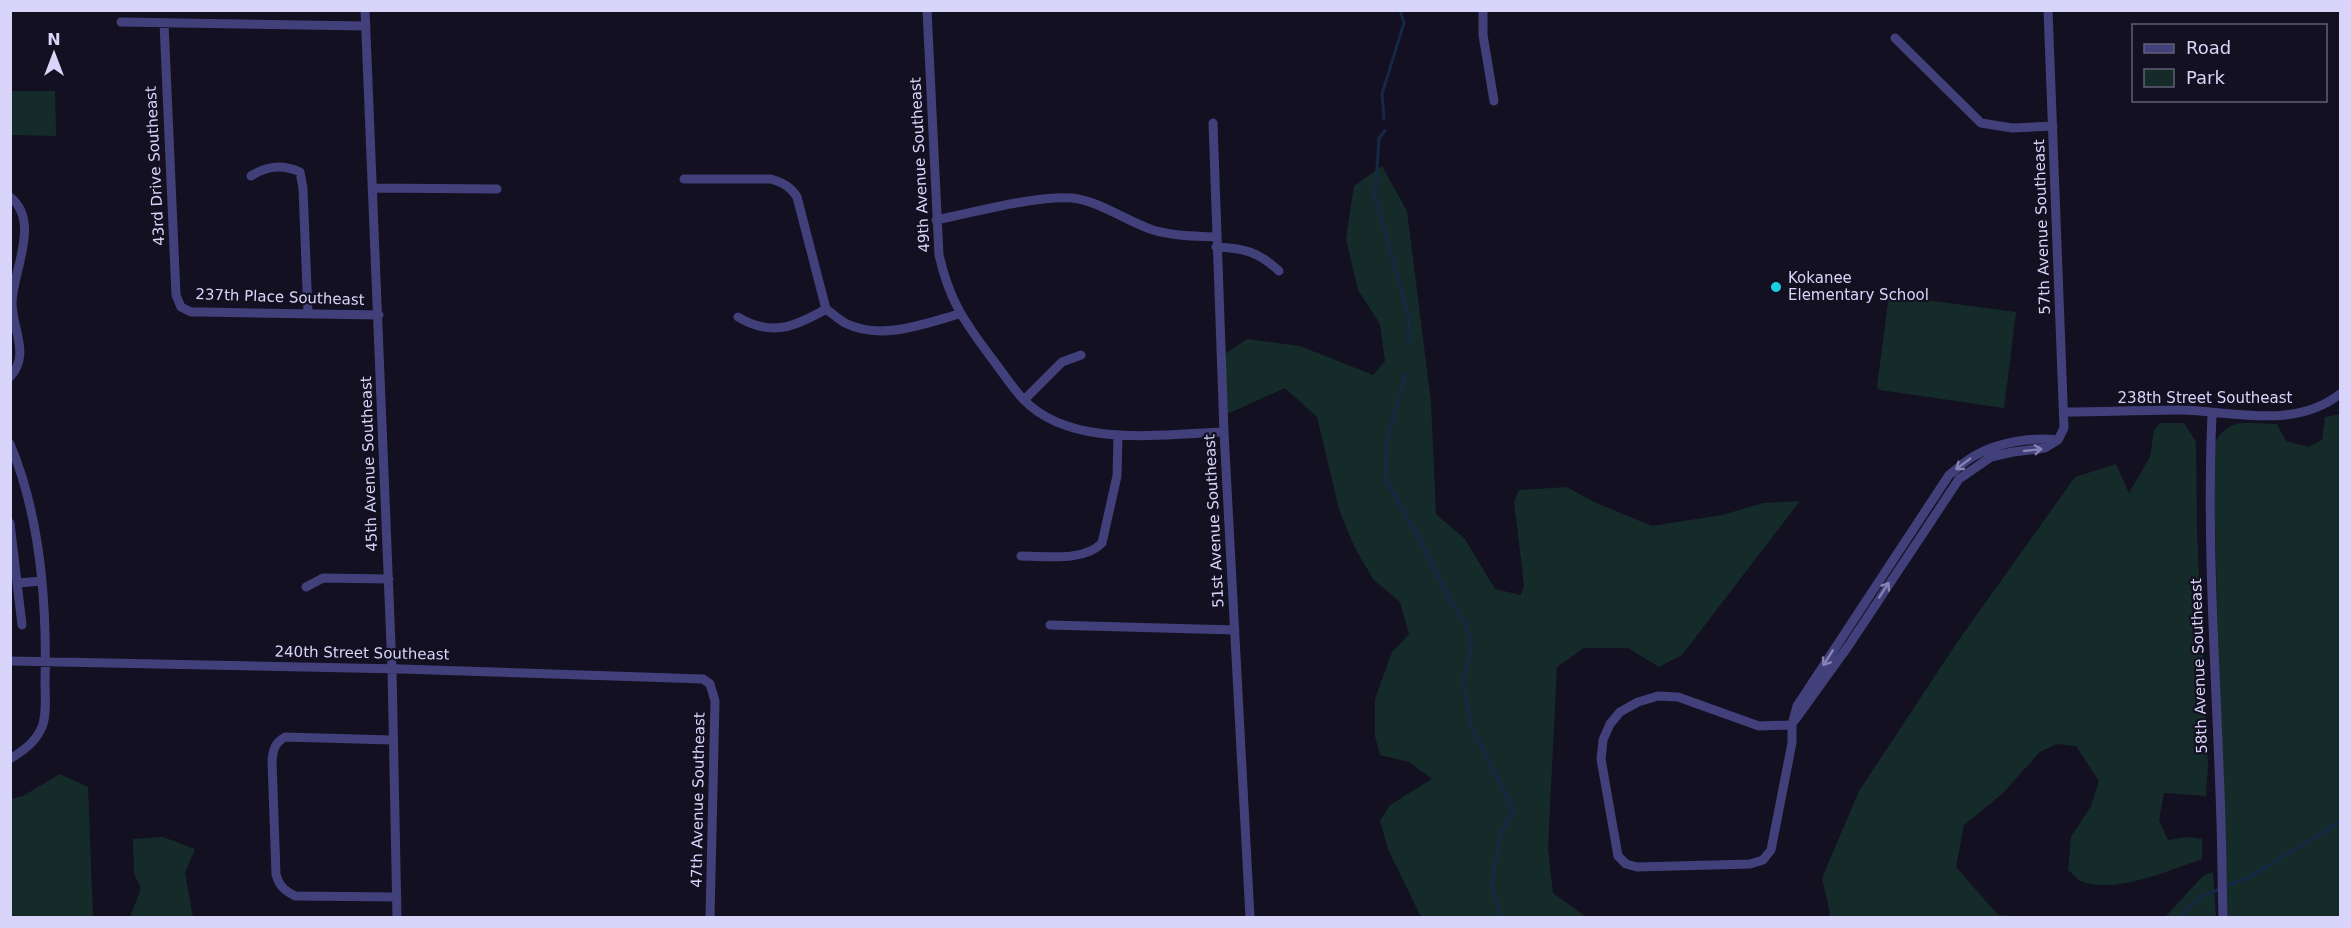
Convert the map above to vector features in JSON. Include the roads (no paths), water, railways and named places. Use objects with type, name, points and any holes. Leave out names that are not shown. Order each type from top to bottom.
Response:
[{"type":"street","name":"45th Avenue Southeast","points":[[365,10],[379,315],[381,429],[393,669],[397,918]]},
{"type":"street","name":"49th Avenue Southeast","points":[[927,10],[936,220],[939,255],[945,282],[959,314],[1024,400]]},
{"type":"street","points":[[1483,10],[1483,35],[1494,101]]},
{"type":"street","name":"57th Avenue Southeast","points":[[1898,560],[1845,631],[1797,706],[1792,724],[1792,743],[1777,825],[1771,850],[1763,860],[1750,864],[1637,867],[1626,864],[1618,856],[1615,845],[1601,759],[1603,738],[1610,724],[1620,712],[1638,702],[1658,696],[1678,697],[1759,726],[1792,724],[1806,708],[1854,638],[1949,474],[1977,454],[2009,443],[2044,439],[2058,440],[2064,428],[2048,10]]},
{"type":"street","points":[[121,22],[366,26]]},
{"type":"street","name":"43rd Drive Southeast","points":[[164,23],[176,295],[181,307]]},
{"type":"street","points":[[1895,38],[1981,123],[2012,128],[2053,126]]},
{"type":"street","name":"51st Avenue Southeast","points":[[1212,123],[1224,432],[1250,918]]},
{"type":"street","points":[[251,176],[263,168],[290,167],[300,172],[303,188],[308,313]]},
{"type":"street","points":[[684,179],[771,179],[783,182],[791,188],[797,196],[826,309],[845,323],[885,330],[911,328],[959,314]]},
{"type":"street","points":[[373,188],[497,189]]},
{"type":"street","points":[[10,197],[21,207],[24,224],[23,249],[12,299],[13,320],[21,358],[18,369],[10,377]]},
{"type":"street","points":[[936,220],[1028,202],[1072,198],[1094,204],[1152,230],[1180,236],[1216,237]]},
{"type":"street","points":[[1216,247],[1236,248],[1265,257],[1279,271]]},
{"type":"street","name":"237th Place Southeast","points":[[181,307],[191,312],[379,315]]},
{"type":"street","points":[[738,317],[753,326],[778,328],[798,325],[826,309]]},
{"type":"street","points":[[1081,356],[1062,362],[1024,400],[1047,417],[1070,427],[1118,436],[1224,432]]},
{"type":"street","name":"238th Street Southeast","points":[[2065,412],[2181,410],[2212,414],[2292,415],[2320,408],[2340,394]]},
{"type":"street","name":"58th Avenue Southeast","points":[[2212,414],[2209,480],[2210,592],[2223,918]]},
{"type":"street","points":[[1021,556],[1083,555],[1095,550],[1102,543],[1117,476],[1118,436]]},
{"type":"street","points":[[10,759],[30,746],[43,726],[46,662],[42,580],[31,510],[11,446]]},
{"type":"street","points":[[10,523],[22,625]]},
{"type":"street","points":[[306,587],[323,578],[389,579]]},
{"type":"street","points":[[18,583],[42,580]]},
{"type":"street","points":[[1050,625],[1235,630]]},
{"type":"street","points":[[1845,631],[1854,638]]},
{"type":"street","name":"240th Street Southeast","points":[[10,661],[690,677],[703,678],[710,684]]},
{"type":"street","name":"47th Avenue Southeast","points":[[710,684],[715,701],[710,918]]},
{"type":"street","points":[[393,740],[285,737],[277,742],[272,761],[276,874],[283,890],[295,896],[397,897]]},
{"type":"waterway","points":[[1384,119],[1382,94],[1404,23],[1400,10]]},
{"type":"waterway","points":[[1385,131],[1379,138],[1375,197],[1409,318],[1408,341]]},
{"type":"waterway","points":[[1405,375],[1386,443],[1385,479],[1420,540],[1450,600],[1464,621],[1472,645],[1463,681],[1471,725],[1514,810],[1500,835],[1492,883],[1500,918]]},
{"type":"waterway","points":[[2178,918],[2201,897],[2251,876],[2340,822]]},
{"type":"place","name":"Kokanee Elementary School","points":[[1776,287]]}]
